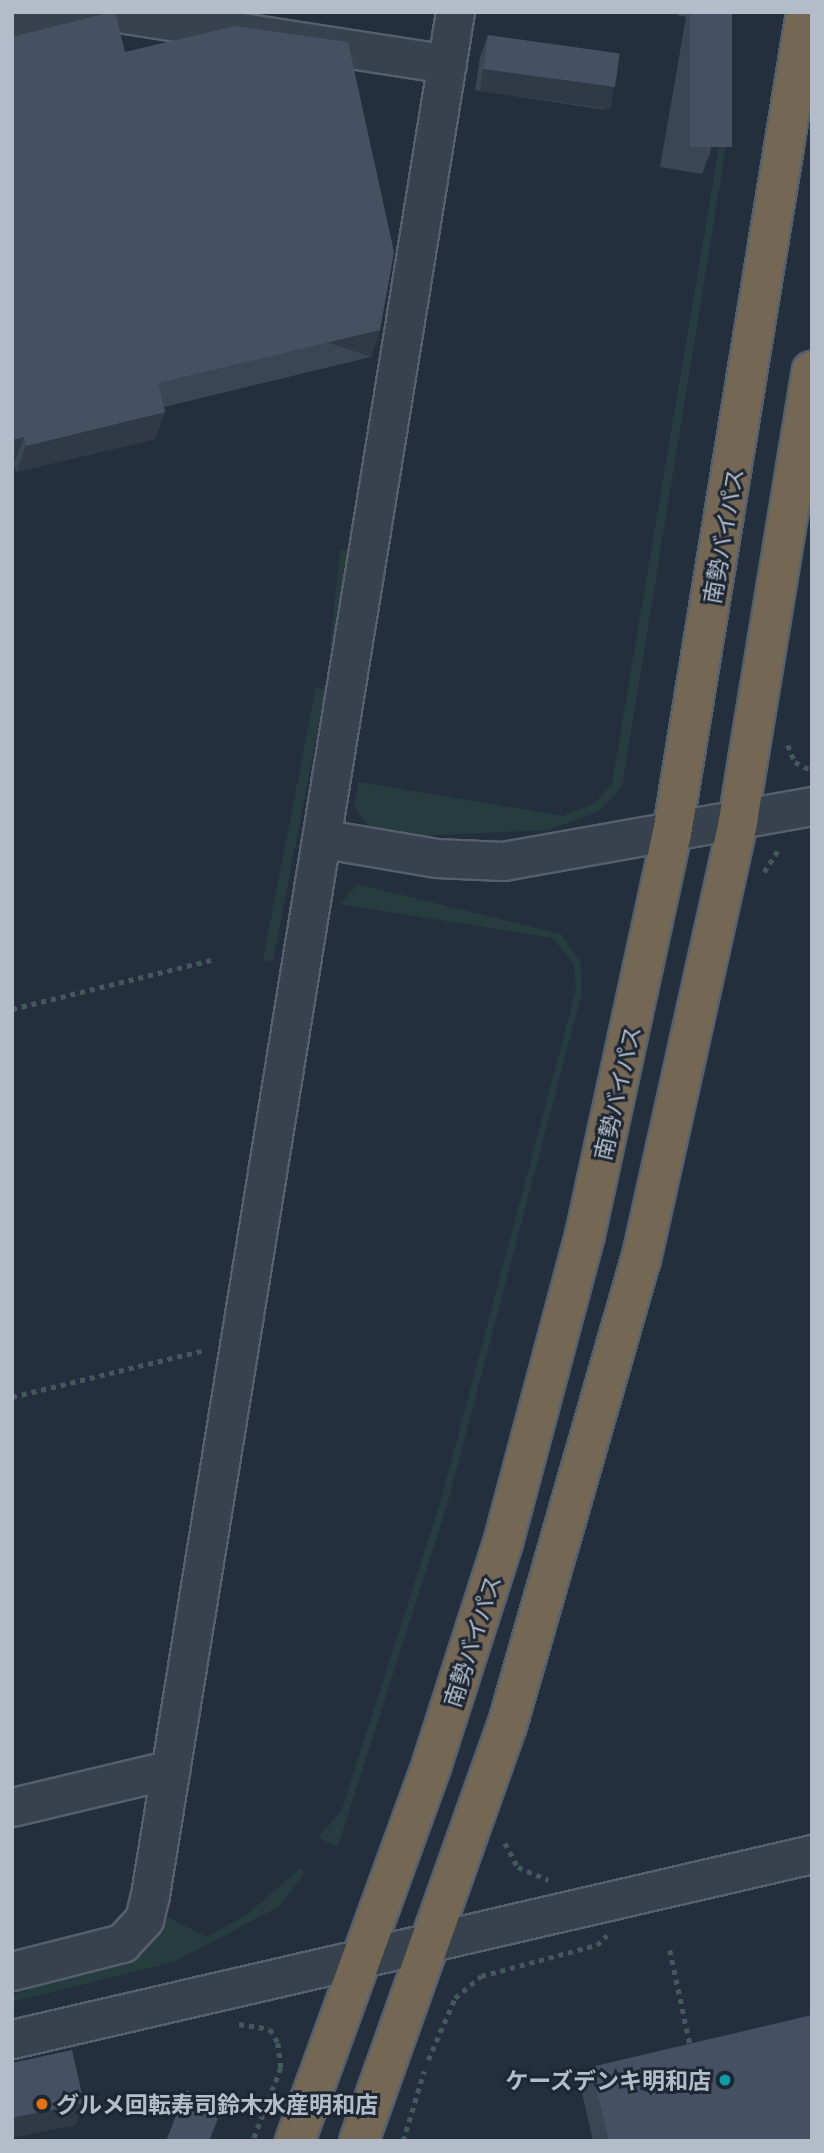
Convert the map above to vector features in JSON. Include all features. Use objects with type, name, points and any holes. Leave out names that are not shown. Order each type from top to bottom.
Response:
[{"type":"highway","name":"南勢バイパス","points":[[295,2141],[432,1764],[534,1437],[627,1057],[672,834],[806,12]]},
{"type":"highway","points":[[359,2141],[434,1945],[507,1726],[603,1404],[686,1073],[738,821],[812,371]]},
{"type":"street","points":[[12,30],[101,12]]},
{"type":"street","points":[[112,12],[447,64]]},
{"type":"street","points":[[12,1971],[122,1943],[137,1932],[150,1895],[325,839],[455,12]]},
{"type":"street","points":[[325,839],[436,858],[503,861],[672,834],[812,806]]},
{"type":"street","points":[[12,1807],[171,1769]]},
{"type":"street","points":[[12,2039],[361,1959],[434,1945],[812,1854]]},
{"type":"path","points":[[12,1009],[215,959]]},
{"type":"path","points":[[12,1397],[240,1342]]},
{"type":"path","points":[[403,2141],[455,1998],[481,1976],[597,1945],[609,1931],[610,1902]]},
{"type":"path","points":[[670,1950],[692,2053]]},
{"type":"path","points":[[227,2025],[270,2029],[278,2043],[281,2068],[253,2141]]},
{"type":"green space","points":[[719,147],[726,147],[622,787],[598,812],[548,830],[416,836],[368,826],[354,806],[359,782],[563,816],[596,802],[612,783]]},
{"type":"green space","points":[[340,550],[350,551],[340,648],[330,646]]},
{"type":"green space","points":[[316,687],[326,689],[273,962],[263,960]]},
{"type":"green space","points":[[357,884],[561,934],[581,963],[582,992],[448,1502],[338,1846],[318,1838],[342,1809],[441,1500],[576,990],[574,965],[553,938],[340,904]]},
{"type":"green space","points":[[300,1869],[305,1872],[280,1906],[174,1962],[12,2002],[12,1995],[139,1956],[166,1916],[207,1937],[247,1914]]},
{"type":"building","points":[[115,12],[125,52],[235,26],[348,42],[394,252],[380,330],[158,383],[165,412],[26,446],[24,437],[12,440],[12,37]]},
{"type":"building","points":[[690,12],[732,12],[732,147],[690,147]]},
{"type":"building","points":[[488,35],[620,54],[615,87],[483,69]]},
{"type":"building","name":"ケーズデンキ明和店","points":[[812,2015],[812,2141],[609,2141],[591,2067]]},
{"type":"building","points":[[72,2050],[84,2103],[12,2118],[12,2063]]},
{"type":"building","points":[[186,2090],[223,2106],[209,2141],[166,2141]]},
{"type":"place","name":"ケーズデンキ明和店","points":[[725,2080]]},
{"type":"place","name":"グルメ回転寿司鈴木水産明和店","points":[[42,2104]]}]
